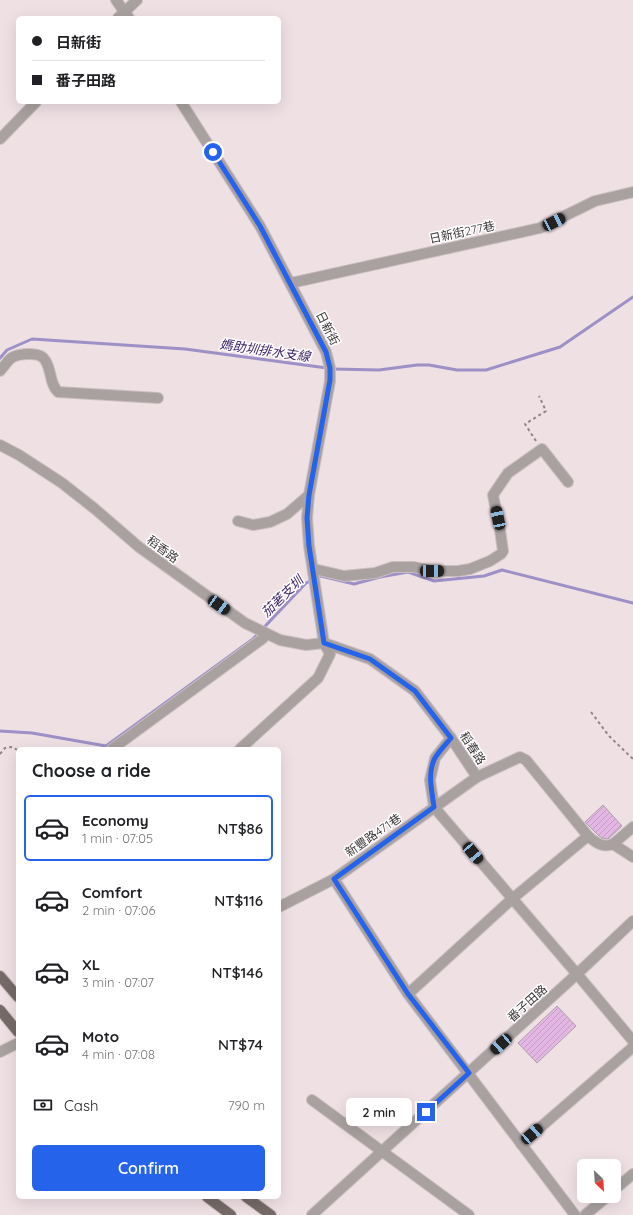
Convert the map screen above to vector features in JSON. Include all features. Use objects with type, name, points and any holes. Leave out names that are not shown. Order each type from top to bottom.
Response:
[{"type":"main road","points":[[0,976],[16,995]]},
{"type":"main road","points":[[0,1010],[16,1030]]},
{"type":"main road","points":[[210,1199],[231,1215]]},
{"type":"main road","points":[[249,1199],[271,1215]]},
{"type":"street","points":[[116,0],[124,16],[138,0]]},
{"type":"street","points":[[0,139],[34,104]]},
{"type":"street","name":"日新街","points":[[183,104],[260,226],[326,352],[330,368],[330,380],[309,495],[308,525],[309,546],[314,569],[324,643],[330,654],[318,678],[242,747]]},
{"type":"street","name":"日新街277巷","points":[[291,283],[540,228],[595,201],[633,192]]},
{"type":"street","points":[[0,371],[13,357],[30,354],[40,355],[45,360],[54,388],[58,392],[158,398]]},
{"type":"street","name":"稻香路","points":[[0,445],[19,455],[62,483],[139,547],[245,623],[280,640],[306,645],[324,643]]},
{"type":"street","points":[[314,569],[344,576],[375,573],[393,567],[414,567],[432,571],[458,571],[470,569],[490,561],[503,551],[493,495],[508,473],[542,449],[568,482]]},
{"type":"street","points":[[238,521],[253,526],[270,522],[287,514],[309,495]]},
{"type":"street","points":[[115,747],[267,634]]},
{"type":"street","name":"稻春路","points":[[324,643],[370,659],[415,691],[451,738],[477,778],[520,757],[526,760],[588,836],[598,844],[608,846],[614,844],[633,857]]},
{"type":"street","points":[[451,738],[435,758],[430,780],[434,807],[633,1041]]},
{"type":"street","name":"新豐路471巷","points":[[281,906],[334,879],[477,778]]},
{"type":"street","points":[[614,844],[633,827]]},
{"type":"street","points":[[408,994],[512,899],[588,836]]},
{"type":"street","points":[[334,879],[408,994],[575,1215]]},
{"type":"street","name":"番子田路","points":[[312,1215],[384,1151],[633,921]]},
{"type":"street","points":[[0,1052],[16,1044]]},
{"type":"street","points":[[521,1144],[633,1047]]},
{"type":"street","points":[[312,1100],[384,1151],[469,1215]]},
{"type":"street","points":[[621,1184],[633,1174]]},
{"type":"street","points":[[585,1215],[600,1203]]},
{"type":"path","points":[[539,396],[546,411],[524,424],[542,449]]},
{"type":"path","points":[[591,712],[609,736],[633,759]]},
{"type":"path","points":[[0,754],[5,748],[16,749]]},
{"type":"building","points":[[603,805],[622,826],[608,839],[602,838],[585,822]]},
{"type":"building","points":[[557,1006],[576,1026],[537,1063],[518,1043]]},
{"type":"waterway","name":"媽助圳排水支線","points":[[333,369],[379,370],[429,365],[457,370],[486,370],[560,347],[633,297]]},
{"type":"waterway","name":"媽助圳排水支線","points":[[0,358],[7,350],[32,339],[185,349],[327,368]]},
{"type":"waterway","name":"茄荖支圳","points":[[0,731],[32,733],[106,746],[253,639],[306,583],[321,576],[354,584],[408,572],[434,581],[484,576],[502,570],[633,603]]},
{"type":"route","points":[[213,152],[260,226],[291,283],[326,352],[330,368],[330,380],[309,495],[307,518],[309,546],[314,569],[324,643],[370,659],[415,691],[451,738],[435,758],[430,780],[434,807],[334,879],[408,994],[469,1073],[426,1112]]}]
